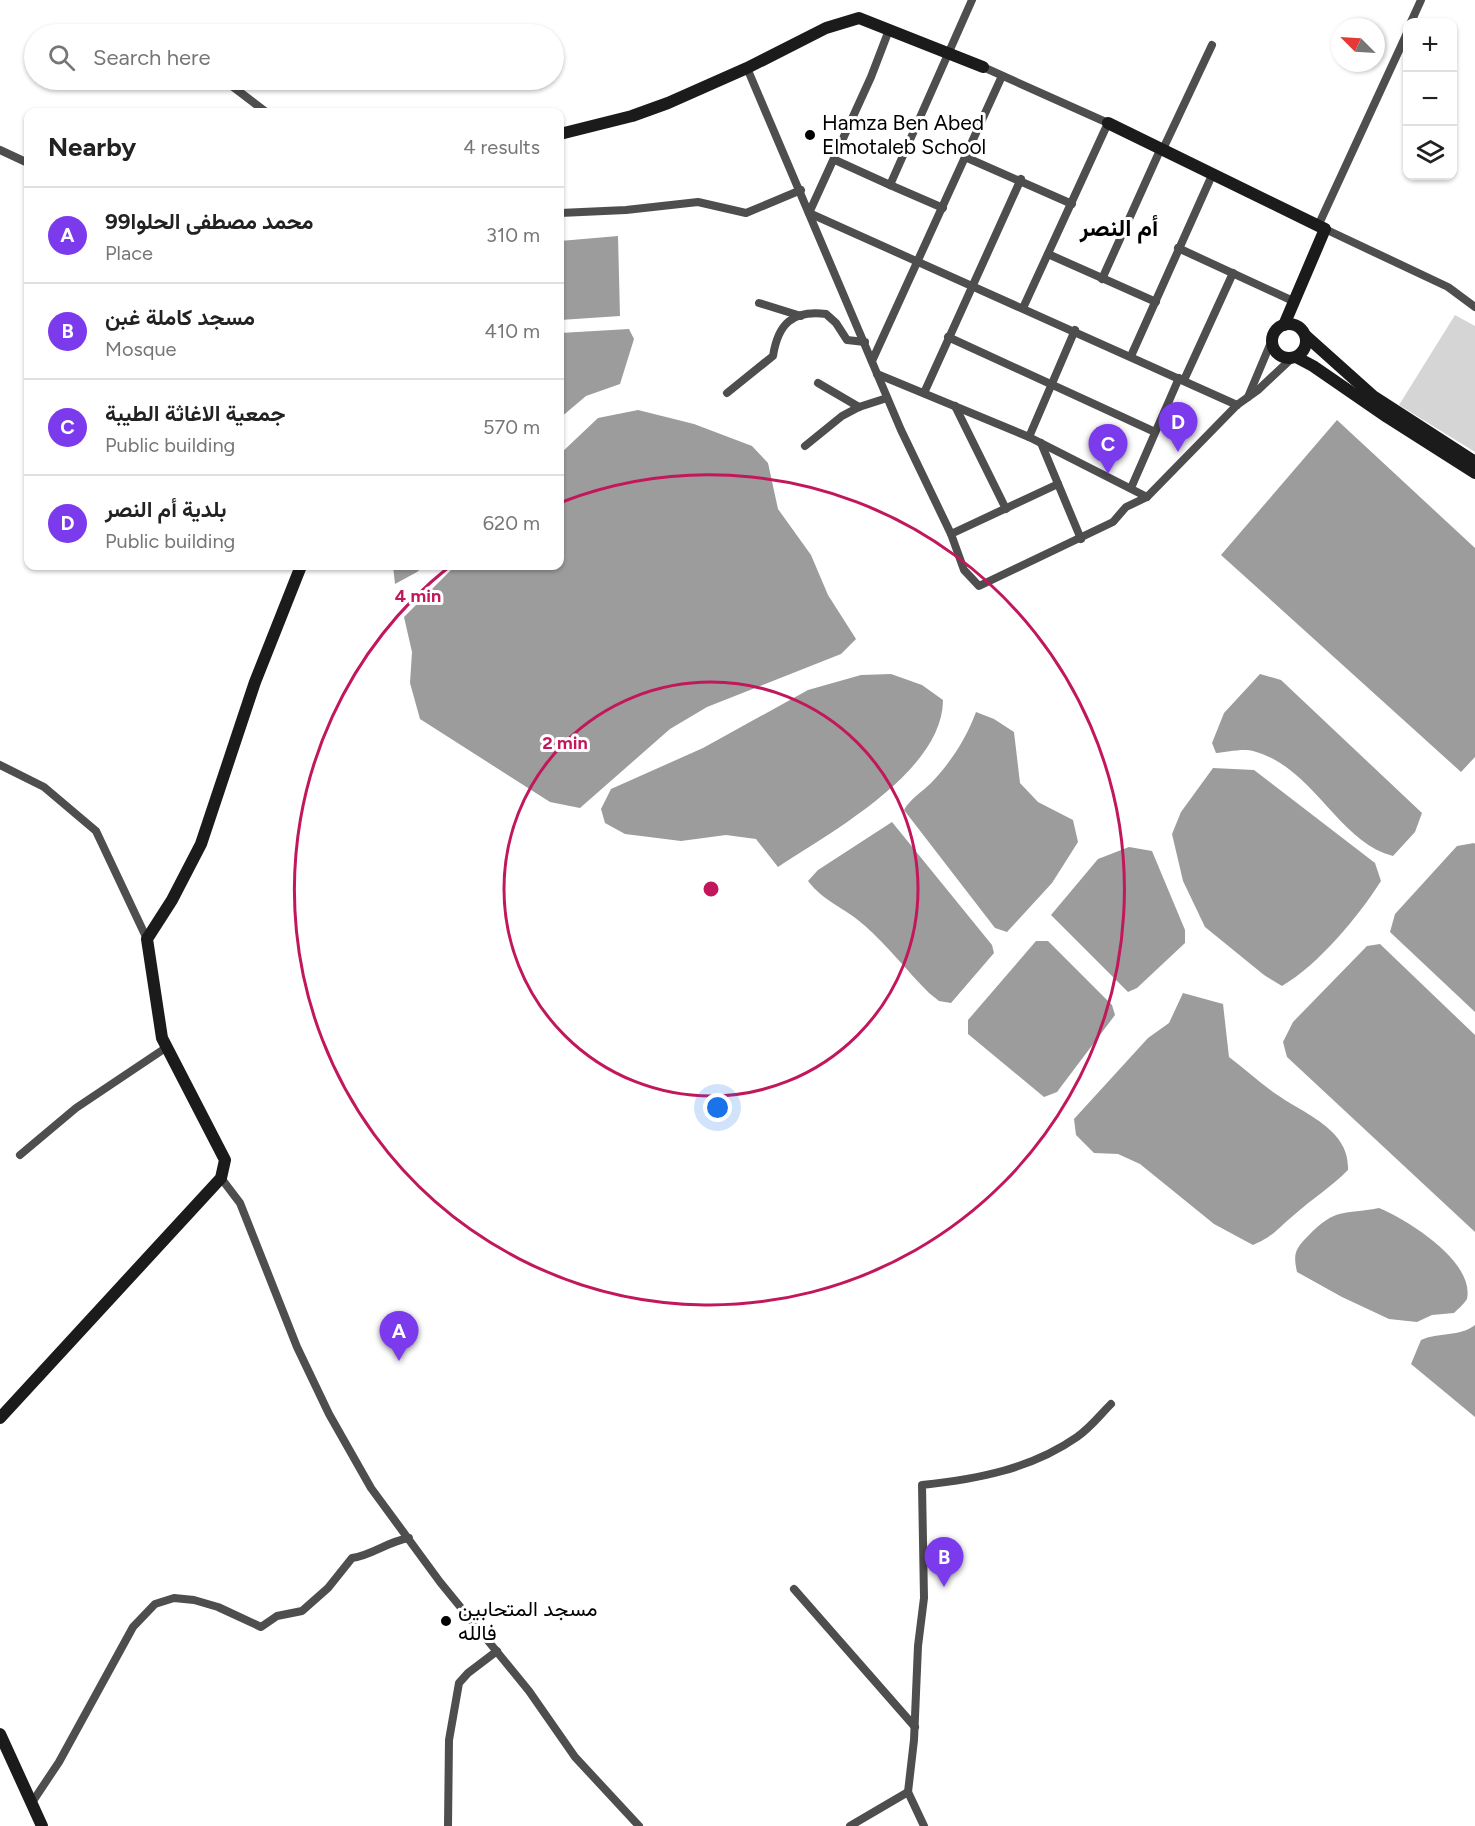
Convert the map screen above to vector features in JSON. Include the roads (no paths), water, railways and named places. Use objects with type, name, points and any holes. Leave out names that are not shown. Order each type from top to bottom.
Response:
[{"type":"street","points":[[890,186],[972,0]]},
{"type":"street","points":[[1413,18],[1421,0]]},
{"type":"street","points":[[564,133],[632,116],[747,68],[826,28],[859,18],[948,53],[1108,123],[1448,287],[1475,307]]},
{"type":"street","points":[[809,213],[835,160],[889,30]]},
{"type":"street","points":[[1284,325],[1322,227],[1403,40]]},
{"type":"street","points":[[1102,279],[1212,45]]},
{"type":"street","points":[[747,68],[801,190],[887,398],[951,534],[964,570],[979,586],[1081,539],[1113,522],[1126,507],[1147,497],[1238,405],[1305,347],[1306,336]]},
{"type":"street","points":[[872,360],[1002,76]]},
{"type":"street","points":[[237,90],[261,108]]},
{"type":"street","points":[[1023,308],[1108,123]]},
{"type":"street","points":[[0,150],[24,161]]},
{"type":"street","points":[[965,157],[1021,179],[1072,204]]},
{"type":"street","points":[[835,160],[943,208]]},
{"type":"street","points":[[1131,357],[1213,173]]},
{"type":"street","points":[[924,393],[1021,179]]},
{"type":"street","points":[[564,213],[626,210],[698,202],[746,213],[801,190]]},
{"type":"street","points":[[809,213],[1075,330],[1238,405]]},
{"type":"street","points":[[1178,248],[1293,301]]},
{"type":"street","points":[[1048,254],[1156,302]]},
{"type":"street","points":[[1131,488],[1155,432],[1233,273]]},
{"type":"street","points":[[759,303],[801,316]]},
{"type":"street","points":[[728,393],[773,356],[777,335],[781,329],[786,322],[801,316],[826,314],[832,318],[847,339],[865,342]]},
{"type":"street","points":[[1248,397],[1276,330],[1284,325],[1294,325],[1373,396],[1475,462]]},
{"type":"street","points":[[1029,437],[1075,330]]},
{"type":"street","points":[[948,337],[1155,432]]},
{"type":"street","points":[[1272,340],[1277,353],[1294,357],[1313,366],[1475,473]]},
{"type":"street","points":[[877,374],[1029,437],[1147,497]]},
{"type":"street","points":[[818,383],[859,407]]},
{"type":"street","points":[[805,446],[842,416],[859,407],[887,398]]},
{"type":"street","points":[[955,406],[1006,509]]},
{"type":"street","points":[[1041,443],[1081,539]]},
{"type":"street","points":[[951,534],[1058,484]]},
{"type":"street","points":[[147,939],[172,900],[201,844],[255,683],[299,570]]},
{"type":"street","points":[[0,765],[44,787],[96,831],[107,848],[147,939],[162,1038],[225,1160],[221,1178],[0,1418]]},
{"type":"street","points":[[20,1155],[76,1109],[167,1047]]},
{"type":"street","points":[[221,1178],[240,1203],[297,1347],[329,1414],[371,1488],[440,1582],[497,1651],[575,1757],[639,1826]]},
{"type":"street","points":[[924,1826],[908,1792],[915,1727],[918,1646],[924,1598],[922,1485],[997,1473],[1039,1460],[1080,1436],[1111,1404]]},
{"type":"street","points":[[31,1804],[59,1762],[133,1627],[155,1604],[174,1598],[194,1600],[218,1607],[261,1627],[277,1616],[302,1611],[328,1588],[352,1558],[364,1557],[390,1541],[409,1538]]},
{"type":"street","points":[[794,1589],[915,1727]]},
{"type":"street","points":[[448,1826],[449,1740],[459,1683],[468,1673],[497,1651]]},
{"type":"street","points":[[0,1734],[42,1826]]},
{"type":"street","points":[[850,1826],[908,1792]]},
{"type":"place","name":"Hamza Ben Abed Elmotaleb School","points":[[810,135]]},
{"type":"place","name":"بلدية أم النصر","points":[[1178,452]]},
{"type":"place","name":"جمعية الاغاثة الطيبة","points":[[1108,474]]},
{"type":"place","name":"محمد مصطفى الحلوا99","points":[[399,1361]]},
{"type":"place","name":"مسجد كاملة غبن","points":[[944,1587]]},
{"type":"place","name":"مسجد المتحابين فالله","points":[[446,1621]]},
{"type":"district","name":"أم النصر","points":[[1119,228]]}]
